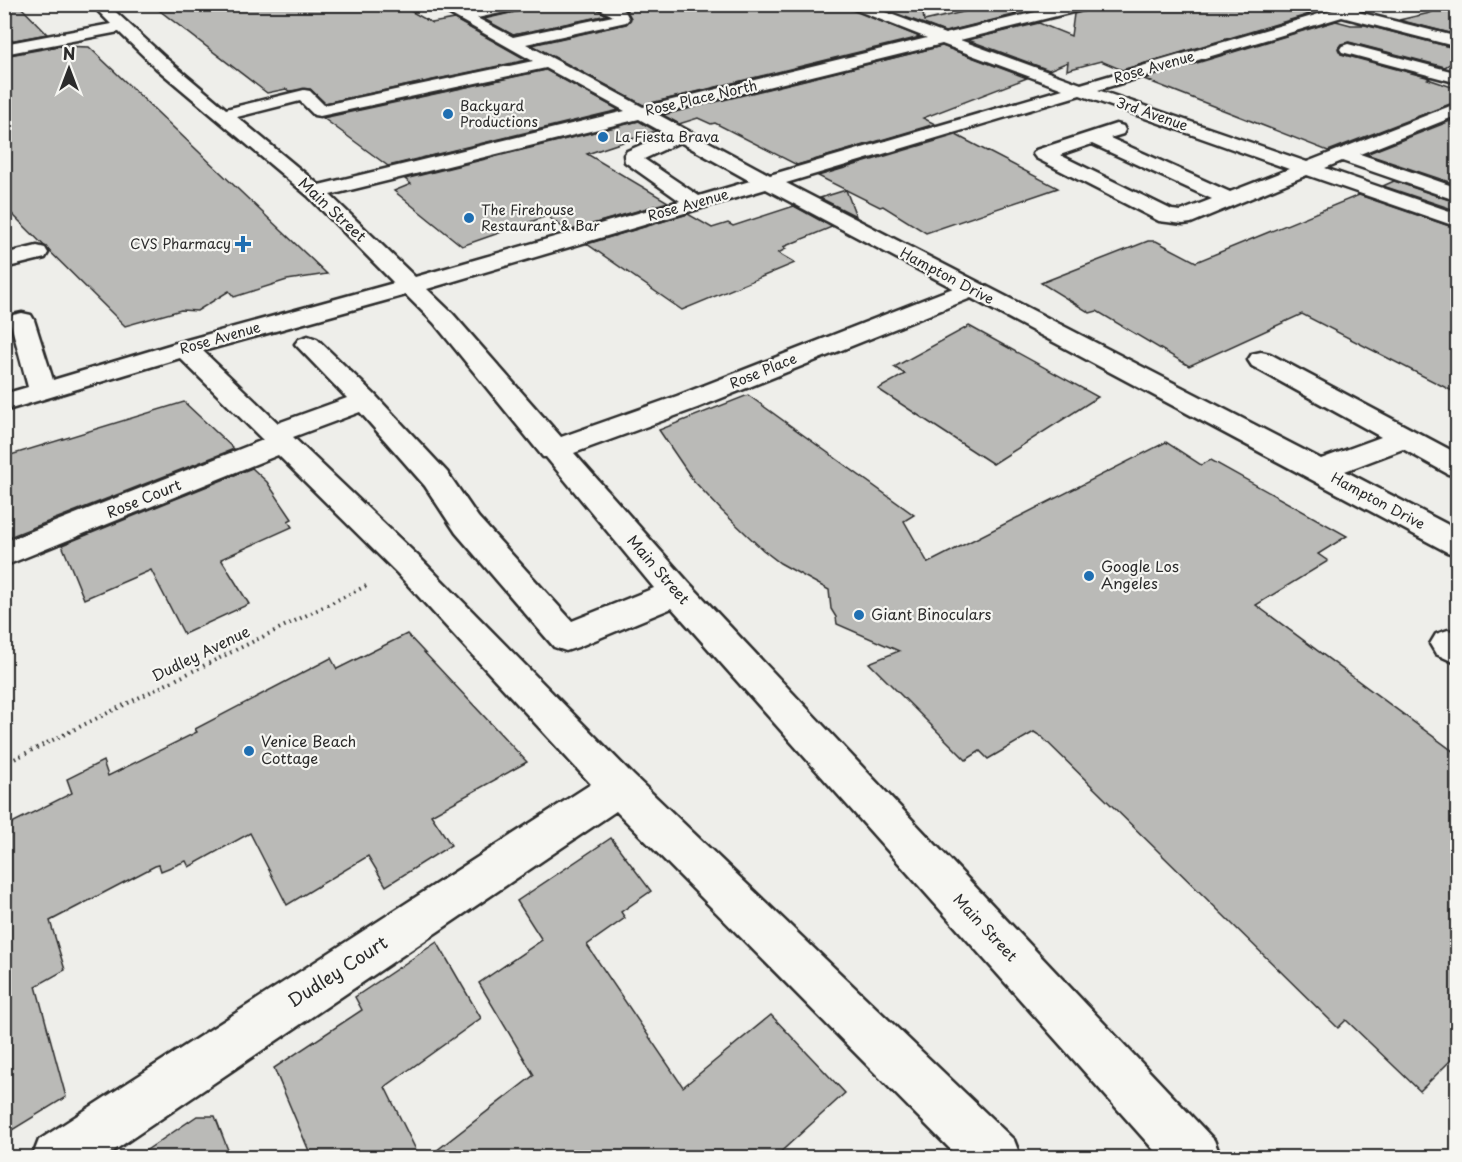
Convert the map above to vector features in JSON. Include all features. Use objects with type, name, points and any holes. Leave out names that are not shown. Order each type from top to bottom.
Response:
[{"type":"street","name":"Main Street","points":[[98,4],[121,27],[315,192],[443,318],[553,450],[677,592],[1196,1158]]},
{"type":"street","name":"Hampton Drive","points":[[439,4],[550,62],[638,113],[1458,544]]},
{"type":"street","points":[[462,16],[524,4]]},
{"type":"street","points":[[511,42],[621,19],[620,14],[598,4]]},
{"type":"street","name":"3rd Avenue","points":[[848,4],[1079,89],[1458,221]]},
{"type":"street","points":[[1312,4],[1458,42]]},
{"type":"street","name":"Rose Avenue","points":[[4,403],[185,348],[769,182],[1370,4]]},
{"type":"street","name":"Rose Place North","points":[[315,192],[1085,5]]},
{"type":"street","points":[[4,49],[121,27]]},
{"type":"street","points":[[1348,49],[1458,78]]},
{"type":"street","points":[[304,95],[320,111],[550,62]]},
{"type":"street","points":[[223,115],[327,90]]},
{"type":"street","points":[[1116,130],[1043,154],[1167,216],[1183,218],[1458,108]]},
{"type":"street","points":[[1436,117],[1458,124]]},
{"type":"street","points":[[680,135],[634,155],[635,162],[696,203]]},
{"type":"street","points":[[1094,138],[1231,200]]},
{"type":"street","points":[[1343,155],[1458,195]]},
{"type":"street","points":[[4,261],[37,254]]},
{"type":"street","name":"Rose Place","points":[[553,450],[687,402],[972,289]]},
{"type":"street","points":[[22,320],[43,391]]},
{"type":"street","points":[[308,344],[365,401],[436,479],[467,525],[566,638],[677,592]]},
{"type":"street","points":[[185,348],[408,565],[619,787],[996,1158]]},
{"type":"street","points":[[1261,360],[1458,467]]},
{"type":"street","name":"Rose Court","points":[[4,555],[365,401]]},
{"type":"street","points":[[1320,470],[1405,438]]},
{"type":"street","name":"Dudley Court","points":[[57,1158],[619,787]]},
{"type":"path","name":"Dudley Avenue","points":[[4,764],[408,565]]},
{"type":"building","points":[[4,4],[18,4],[47,34],[4,42]]},
{"type":"building","points":[[151,4],[268,4],[271,6],[279,4],[398,4],[432,23],[454,19],[527,60],[325,103],[310,89],[289,91],[286,89],[267,93]]},
{"type":"building","points":[[533,4],[589,4],[607,15],[513,35],[484,19],[524,10]]},
{"type":"building","points":[[617,4],[672,4],[687,12],[722,4],[839,4],[920,37],[643,105],[532,45],[626,24],[631,18],[626,9]]},
{"type":"building","points":[[871,4],[922,4],[924,21],[993,5],[1017,14],[945,32]]},
{"type":"building","points":[[1097,4],[1275,4],[1310,14],[1122,70],[1101,61],[1067,70],[1068,62],[1049,70],[968,40],[1039,23],[1071,36],[1074,14],[1094,9]]},
{"type":"building","points":[[1447,4],[1458,4],[1458,35],[1399,20],[1430,13]]},
{"type":"building","points":[[1336,21],[1351,25],[1365,25],[1458,49],[1458,59],[1445,67],[1349,42],[1341,44],[1338,48],[1341,54],[1430,78],[1428,79],[1458,89],[1458,101],[1328,151],[1144,79]]},
{"type":"building","points":[[60,46],[89,47],[327,274],[287,280],[234,297],[229,291],[197,311],[181,310],[125,326],[4,206],[4,56]]},
{"type":"building","points":[[942,46],[1027,78],[923,118],[935,124],[797,165],[715,123],[711,124],[698,118],[679,124],[663,115]]},
{"type":"building","points":[[546,70],[619,110],[388,166],[323,118]]},
{"type":"building","points":[[1458,118],[1458,185],[1366,154]]},
{"type":"building","points":[[639,121],[656,131],[587,154],[668,202],[568,231],[547,216],[462,246],[394,191],[411,184],[405,179]]},
{"type":"building","points":[[956,135],[1058,188],[926,233],[883,206],[880,207],[818,176]]},
{"type":"building","points":[[1394,181],[1458,203],[1458,211],[1383,186]]},
{"type":"building","points":[[846,190],[856,216],[820,198]]},
{"type":"building","points":[[1359,195],[1458,229],[1458,394],[1302,314],[1189,366],[1097,311],[1090,313],[1041,283],[1148,241],[1156,241],[1196,262]]},
{"type":"building","points":[[794,206],[832,227],[783,247],[786,249],[778,253],[795,263],[682,310],[587,244],[688,214],[712,228],[728,223],[733,226]]},
{"type":"building","points":[[969,326],[1098,397],[993,464],[878,389],[905,374],[894,367]]},
{"type":"building","points":[[748,395],[914,515],[904,521],[928,563],[1166,442],[1201,465],[1211,460],[1347,536],[1318,554],[1328,561],[1256,605],[1458,755],[1458,1053],[1420,1091],[1346,1020],[1338,1028],[1042,737],[1034,732],[988,759],[980,751],[966,760],[869,663],[899,651],[837,624],[831,609],[829,590],[780,563],[763,550],[693,480],[659,430]]},
{"type":"building","points":[[184,402],[234,449],[4,539],[4,457]]},
{"type":"building","points":[[252,468],[267,482],[292,519],[288,521],[292,527],[221,559],[249,604],[184,634],[151,570],[84,599],[62,545]]},
{"type":"building","points":[[407,634],[527,762],[431,815],[451,845],[386,886],[368,856],[287,905],[250,833],[189,867],[186,861],[161,871],[159,865],[155,866],[50,921],[65,970],[36,986],[66,1097],[4,1135],[4,827],[72,793],[67,779],[103,761],[108,776],[197,732],[195,729],[331,658],[337,669]]},
{"type":"building","points":[[611,838],[651,891],[621,912],[625,918],[587,945],[683,1087],[771,1015],[845,1093],[774,1158],[427,1158],[534,1075],[479,983],[542,940],[517,901]]},
{"type":"building","points":[[437,942],[481,1018],[385,1087],[420,1158],[312,1158],[274,1068],[362,1010],[355,997]]},
{"type":"building","points":[[197,1116],[215,1116],[231,1158],[135,1158]]},
{"type":"place","name":"Backyard Productions","points":[[448,114]]},
{"type":"place","name":"La Fiesta Brava","points":[[603,137]]},
{"type":"place","name":"The Firehouse Restaurant & Bar","points":[[469,218]]},
{"type":"place","name":"CVS Pharmacy","points":[[243,244]]},
{"type":"place","name":"Google Los Angeles","points":[[1089,576]]},
{"type":"place","name":"Giant Binoculars","points":[[859,615]]},
{"type":"place","name":"Venice Beach Cottage","points":[[249,751]]}]
